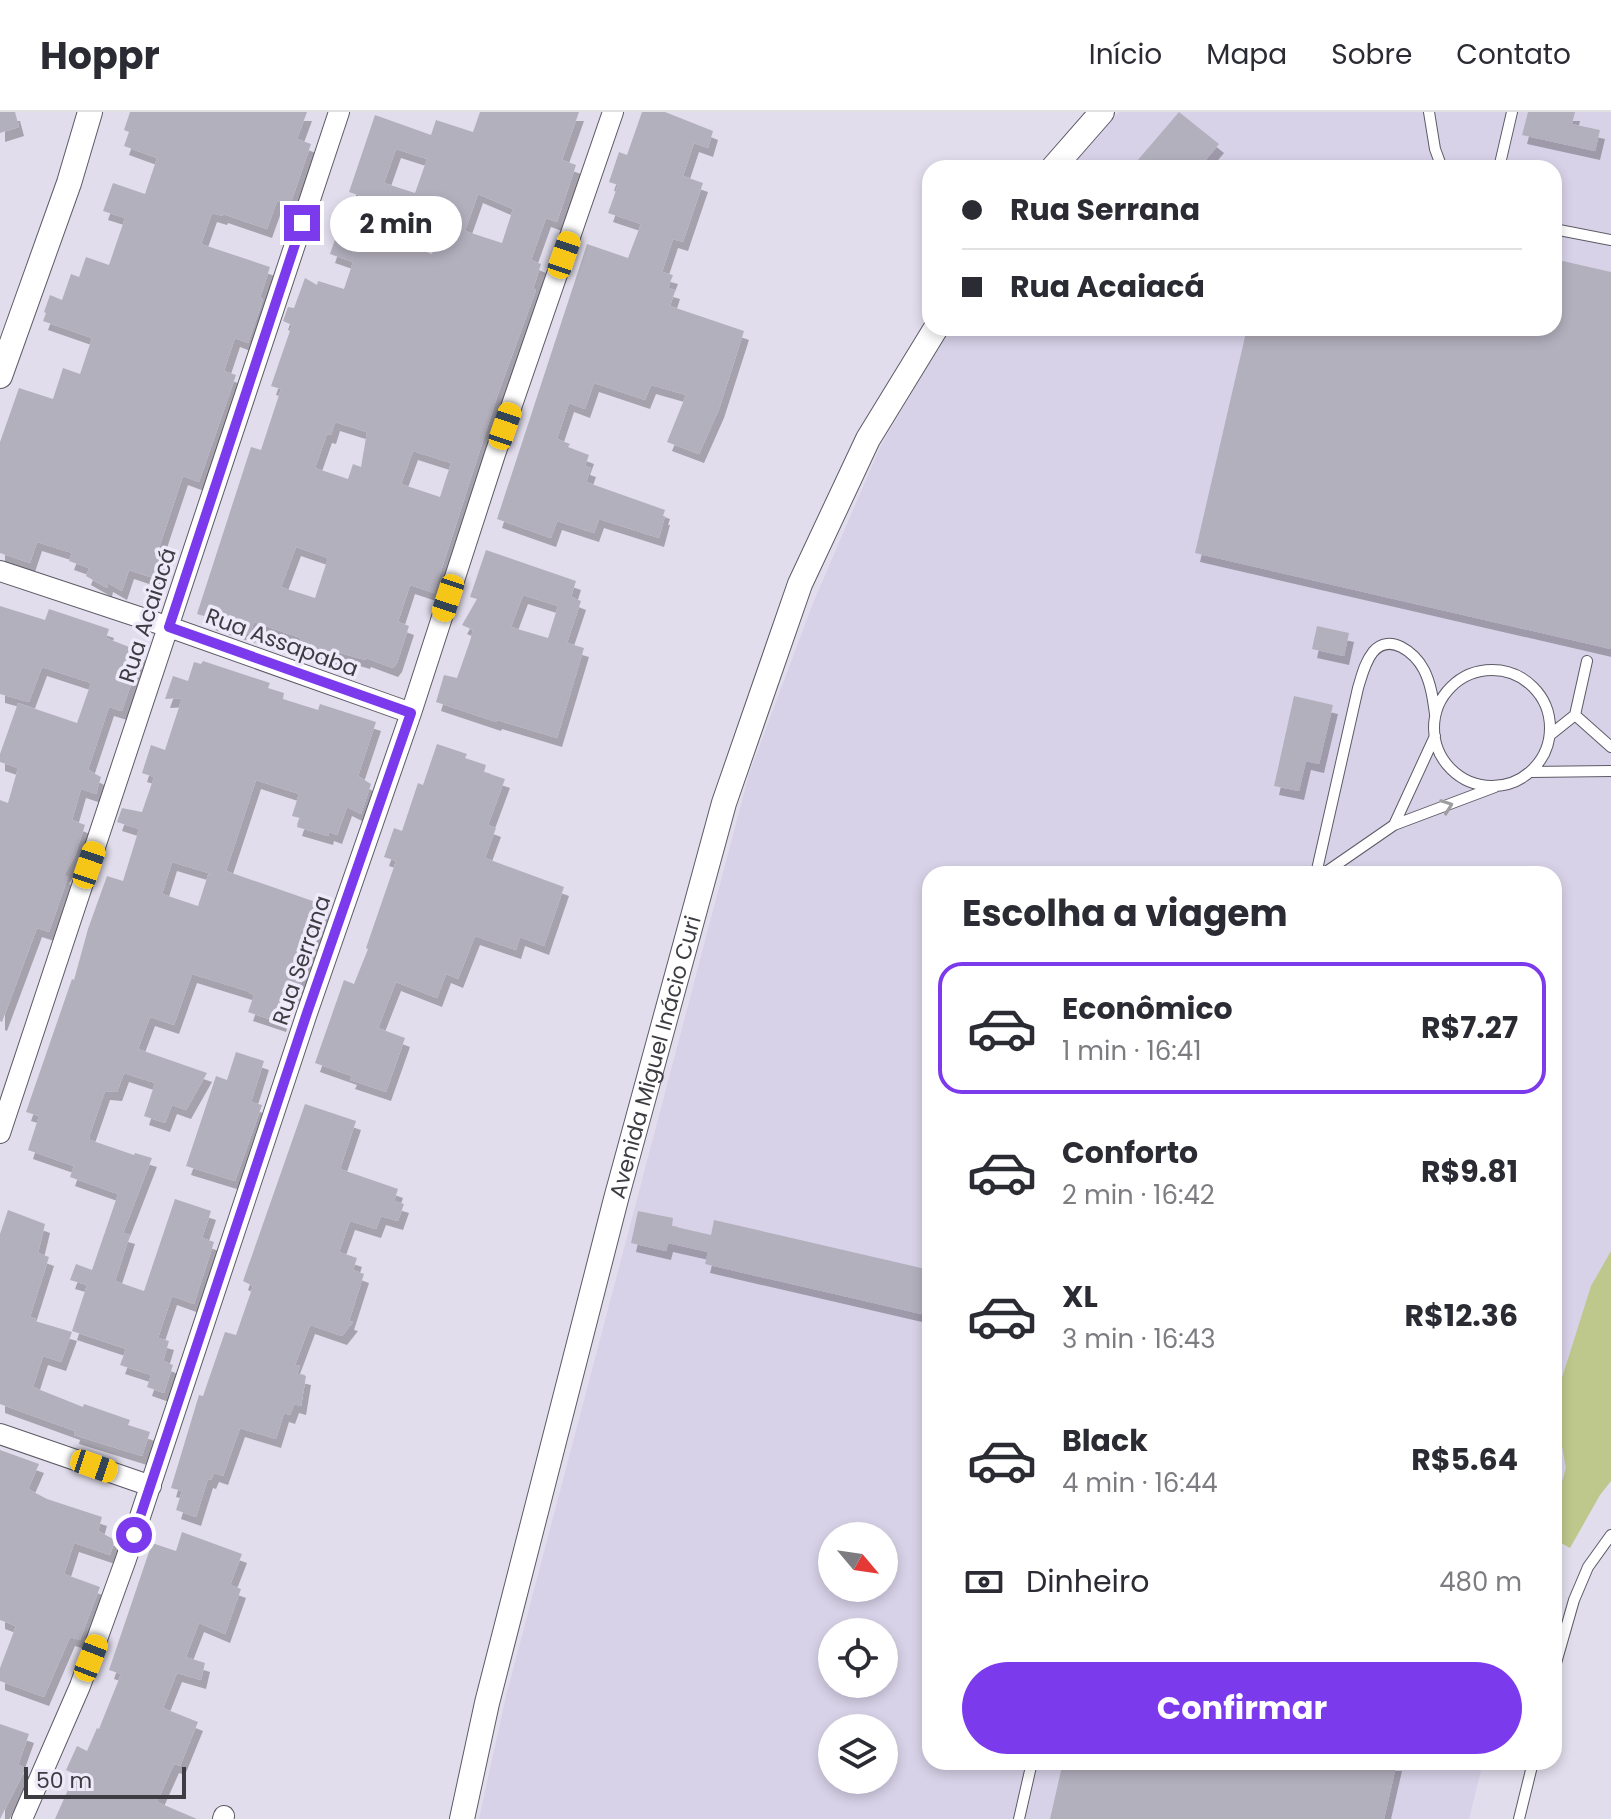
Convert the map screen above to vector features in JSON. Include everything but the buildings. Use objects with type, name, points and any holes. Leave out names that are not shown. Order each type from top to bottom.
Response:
[{"type":"street","points":[[0,376],[69,183],[90,112]]},
{"type":"street","name":"Rua Acaiacá","points":[[0,1133],[339,112]]},
{"type":"street","name":"Rua Serrana","points":[[22,1819],[85,1672],[151,1486],[307,1013],[613,112]]},
{"type":"street","points":[[1060,160],[1102,112]]},
{"type":"street","name":"Avenida Miguel Inácio Curi","points":[[462,1819],[487,1703],[608,1230],[724,803],[800,584],[868,439],[931,336]]},
{"type":"street","name":"Rua Assapaba","points":[[0,571],[411,713]]},
{"type":"street","points":[[0,1434],[151,1486]]},
{"type":"lane","points":[[1429,112],[1439,160]]},
{"type":"lane","points":[[1501,160],[1512,112]]},
{"type":"lane","points":[[1562,231],[1611,240]]},
{"type":"lane","points":[[1318,866],[1358,688],[1366,662],[1376,648],[1388,643],[1399,645],[1423,669],[1431,691],[1439,751],[1457,774],[1484,786],[1499,786]]},
{"type":"lane","points":[[1550,735],[1575,715],[1587,661]]},
{"type":"lane","points":[[1335,866],[1394,825],[1516,781],[1530,772],[1544,754],[1550,735],[1549,715],[1542,697],[1529,682],[1512,672],[1492,669],[1473,673],[1455,683],[1442,698],[1435,716]]},
{"type":"lane","points":[[1575,715],[1611,747]]},
{"type":"lane","points":[[1394,825],[1435,736]]},
{"type":"lane","points":[[1530,772],[1611,771]]},
{"type":"lane","points":[[1562,1642],[1574,1600],[1588,1567],[1611,1535]]},
{"type":"lane","points":[[1019,1819],[1030,1770]]},
{"type":"lane","points":[[1519,1819],[1531,1770]]},
{"type":"shaded area","points":[[1119,112],[1611,112],[1611,1481],[1562,1536],[1562,866],[922,866],[922,1770],[1481,1770],[1469,1819],[479,1819],[506,1696],[749,774],[813,603],[881,445],[945,336],[1562,336],[1562,160],[1075,160]]},
{"type":"green space","points":[[1611,1251],[1611,1481],[1570,1548],[1562,1544],[1562,1482],[1566,1468],[1562,1446],[1562,1378],[1591,1286]]},
{"type":"route","points":[[134,1535],[307,1013],[411,713],[169,627],[302,223]]}]
